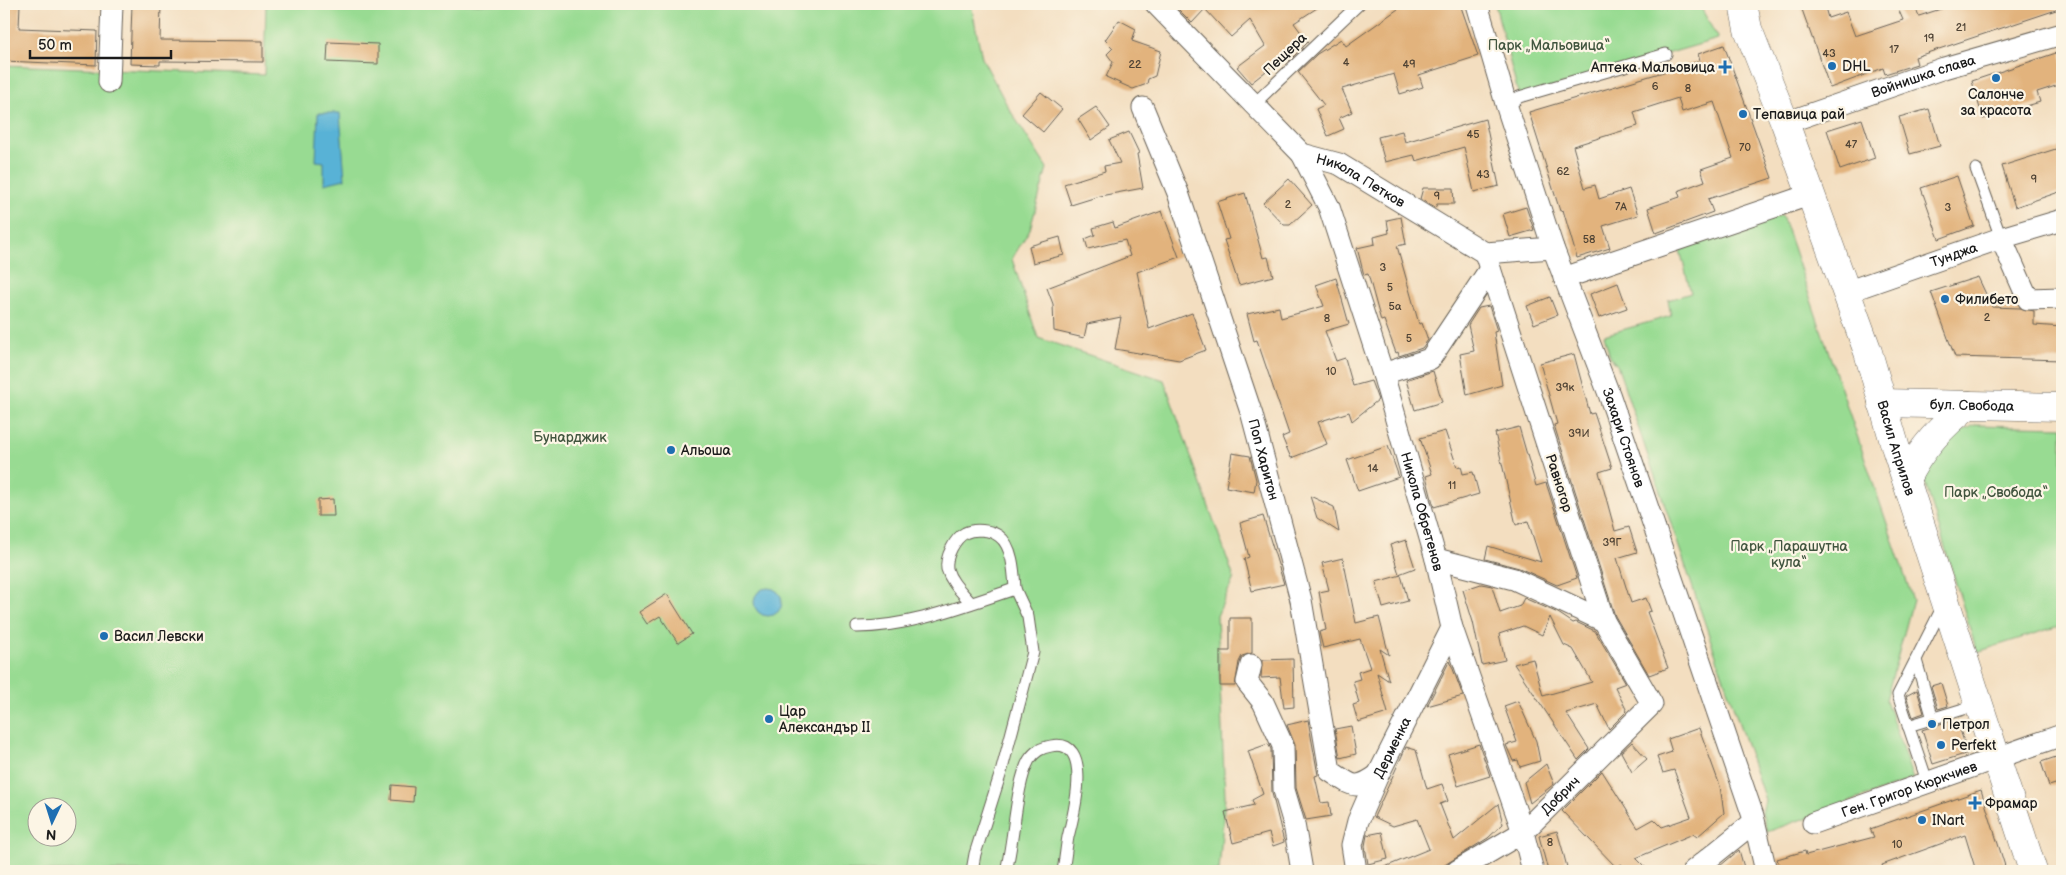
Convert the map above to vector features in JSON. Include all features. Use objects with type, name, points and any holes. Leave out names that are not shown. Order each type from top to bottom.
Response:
[{"type":"main road","name":"Васил Априлов","points":[[1731,4],[1745,16],[1798,119],[1809,195],[1868,352],[1906,479],[1999,759],[2033,871]]},
{"type":"main road","name":"бул. Свобода","points":[[1882,403],[2062,406]]},
{"type":"main road","points":[[1906,479],[1914,462],[1938,430],[1968,405]]},
{"type":"street","points":[[109,82],[112,4]]},
{"type":"street","name":"Никола Петков","points":[[1156,4],[1302,154],[1339,164],[1487,261]]},
{"type":"street","name":"Захари Стоянов","points":[[1477,4],[1507,107],[1564,278],[1608,394],[1754,822],[1766,871]]},
{"type":"street","name":"Войнишка слава","points":[[1798,119],[1944,68],[2062,34]]},
{"type":"street","name":"Поп Харитон","points":[[1143,108],[1178,193],[1252,415],[1301,600],[1330,771],[1352,785],[1364,785],[1378,775]]},
{"type":"street","name":"Никола Обретенов","points":[[1302,154],[1329,207],[1383,374],[1436,560],[1452,628],[1523,832],[1533,871]]},
{"type":"street","points":[[1564,278],[1809,195]]},
{"type":"street","name":"Тунджа","points":[[1846,292],[2001,238],[2062,220]]},
{"type":"street","points":[[2001,238],[2028,299],[2062,298]]},
{"type":"street","points":[[1383,374],[1430,359],[1487,261],[1554,248]]},
{"type":"street","name":"Равногор","points":[[1487,261],[1604,622],[1652,704]]},
{"type":"street","points":[[1436,560],[1514,579],[1604,622]]},
{"type":"street","name":"Дерменка","points":[[1356,871],[1352,845],[1358,821],[1378,775],[1452,628]]},
{"type":"street","points":[[1251,665],[1247,682],[1263,702],[1283,746],[1284,790],[1294,824],[1302,871]]},
{"type":"street","name":"Добрич","points":[[1457,871],[1523,832],[1652,704]]},
{"type":"street","name":"Ген. Григор Кюркчиев","points":[[1813,823],[1999,759],[2062,735]]},
{"type":"street","points":[[1693,871],[1754,822]]},
{"type":"lane","name":"Пещера","points":[[1253,104],[1359,4]]},
{"type":"lane","points":[[1507,107],[1519,97],[1666,54]]},
{"type":"lane","points":[[1976,169],[2001,238]]},
{"type":"lane","points":[[971,603],[952,582],[947,567],[950,549],[965,532],[982,530],[999,536],[1008,550],[1014,567],[1016,590],[1028,618],[1033,652],[1005,760],[975,854],[972,871]]},
{"type":"lane","points":[[858,627],[894,624],[1016,590]]},
{"type":"lane","points":[[1928,784],[1898,695],[1946,600]]},
{"type":"lane","points":[[1916,660],[1933,719]]},
{"type":"lane","points":[[1908,726],[1980,704]]},
{"type":"lane","points":[[1006,871],[1012,848],[1022,781],[1029,761],[1041,748],[1055,745],[1067,748],[1074,757],[1078,769],[1077,794],[1063,871]]},
{"type":"green space","name":"Бунарджик","points":[[266,4],[971,4],[982,58],[1008,107],[1047,168],[1030,229],[1012,259],[1038,338],[1164,380],[1234,578],[1217,616],[1225,796],[1219,871],[4,871],[4,65],[264,75]]},
{"type":"green space","name":"Парк „Мальовица“","points":[[1495,4],[1699,4],[1718,39],[1519,97]]},
{"type":"green space","name":"Парк „Парашутна кула“","points":[[1782,215],[1913,600],[1886,700],[1913,779],[1767,832],[1762,813],[1765,800],[1617,365],[1610,357],[1604,335],[1671,316],[1668,300],[1691,293],[1680,250]]},
{"type":"green space","name":"Парк „Свобода“","points":[[1975,425],[2062,427],[2062,625],[1977,652],[1923,476],[1930,456],[1941,443]]},
{"type":"water","points":[[318,113],[340,113],[345,179],[324,184],[324,162],[316,161]]},
{"type":"water","points":[[768,588],[778,592],[782,602],[778,612],[768,616],[758,612],[754,602],[758,592]]},
{"type":"building","points":[[4,4],[20,4],[19,28],[97,31],[96,65],[4,61]]},
{"type":"building","points":[[132,4],[161,4],[160,40],[263,41],[263,62],[160,61],[160,65],[130,64]]},
{"type":"building","points":[[1173,4],[1323,4],[1294,23],[1308,42],[1289,61],[1285,56],[1251,83],[1237,67],[1265,46],[1250,20],[1231,37],[1205,9],[1192,23]]},
{"type":"building","points":[[1405,4],[1460,4],[1478,56],[1419,75],[1423,87],[1400,94],[1394,74],[1342,89],[1352,112],[1339,118],[1344,129],[1328,136],[1316,109],[1324,105],[1298,72],[1317,54],[1341,39],[1346,46]]},
{"type":"building","points":[[1800,4],[1824,4],[1828,18],[1846,12],[1855,36],[1903,20],[1896,4],[1914,4],[1919,16],[1956,4],[2062,4],[2062,8],[1915,57],[1917,64],[1885,74],[1883,68],[1830,88]]},
{"type":"building","points":[[1119,20],[1136,29],[1132,41],[1161,51],[1155,76],[1148,79],[1147,84],[1133,89],[1106,77],[1113,62],[1107,54],[1113,48],[1105,40]]},
{"type":"building","points":[[328,42],[378,44],[378,64],[327,62]]},
{"type":"building","points":[[1724,45],[1772,178],[1708,199],[1713,212],[1656,233],[1648,208],[1680,197],[1678,191],[1705,181],[1701,169],[1733,158],[1714,102],[1682,112],[1678,98],[1634,112],[1638,126],[1573,146],[1585,188],[1595,185],[1599,199],[1629,189],[1638,215],[1603,226],[1610,248],[1577,258],[1563,210],[1560,211],[1529,112],[1700,61],[1698,54]]},
{"type":"building","points":[[2062,51],[2062,84],[2037,92],[2040,102],[1983,119],[1972,81]]},
{"type":"building","points":[[1041,92],[1062,109],[1043,132],[1022,114]]},
{"type":"building","points":[[1096,107],[1110,127],[1091,140],[1078,119]]},
{"type":"building","points":[[1929,109],[1940,146],[1910,154],[1899,117]]},
{"type":"building","points":[[1485,119],[1499,186],[1474,192],[1464,147],[1416,161],[1414,155],[1385,162],[1378,137],[1402,131],[1405,142]]},
{"type":"building","points":[[1862,119],[1875,158],[1840,170],[1827,130]]},
{"type":"building","points":[[1129,132],[1139,153],[1137,154],[1143,188],[1100,196],[1071,205],[1064,184],[1105,171],[1104,166],[1120,163],[1109,140]]},
{"type":"building","points":[[2062,147],[2062,191],[2015,207],[2002,166]]},
{"type":"building","points":[[1957,176],[1974,226],[1939,239],[1921,188]]},
{"type":"building","points":[[1289,179],[1312,205],[1290,225],[1284,225],[1263,203]]},
{"type":"building","points":[[1423,188],[1453,188],[1454,204],[1437,204],[1435,208],[1420,199]]},
{"type":"building","points":[[1245,193],[1263,258],[1268,257],[1273,276],[1239,285],[1224,240],[1229,239],[1217,202]]},
{"type":"building","points":[[1526,207],[1534,230],[1510,237],[1503,214]]},
{"type":"building","points":[[1162,211],[1179,257],[1137,272],[1149,329],[1192,313],[1206,350],[1179,360],[1115,349],[1121,317],[1087,324],[1084,338],[1054,331],[1053,304],[1047,288],[1130,256],[1125,240],[1088,249],[1085,239],[1095,235],[1093,228],[1113,222],[1115,228]]},
{"type":"building","points":[[1401,217],[1406,244],[1397,246],[1419,324],[1422,323],[1428,340],[1422,348],[1399,356],[1398,352],[1396,353],[1384,320],[1381,321],[1368,274],[1364,275],[1357,248],[1375,244],[1374,237],[1389,233],[1387,220]]},
{"type":"building","points":[[1060,237],[1064,255],[1033,263],[1029,246]]},
{"type":"building","points":[[1978,277],[1992,307],[2020,308],[2034,311],[2034,325],[2062,327],[2062,360],[1955,357],[1931,292]]},
{"type":"building","points":[[1336,278],[1349,324],[1325,331],[1336,361],[1345,358],[1353,386],[1371,381],[1378,400],[1352,421],[1349,412],[1318,422],[1327,444],[1291,458],[1282,437],[1289,434],[1257,340],[1254,341],[1247,314],[1279,307],[1281,318],[1324,306],[1316,285]]},
{"type":"building","points":[[1618,283],[1627,308],[1599,318],[1590,294]]},
{"type":"building","points":[[1550,297],[1557,315],[1534,324],[1527,306]]},
{"type":"building","points":[[1489,306],[1497,331],[1494,332],[1502,385],[1467,395],[1460,354],[1474,351],[1468,325],[1479,308]]},
{"type":"building","points":[[1574,354],[1590,414],[1594,413],[1612,468],[1599,472],[1615,531],[1629,527],[1637,552],[1617,558],[1631,603],[1646,598],[1651,611],[1647,612],[1668,668],[1649,675],[1615,616],[1554,425],[1557,424],[1540,363]]},
{"type":"building","points":[[1433,371],[1442,402],[1415,410],[1406,380]]},
{"type":"building","points":[[1519,427],[1536,486],[1546,483],[1577,578],[1557,585],[1519,568],[1485,559],[1488,546],[1541,562],[1528,521],[1516,525],[1495,433]]},
{"type":"building","points":[[1445,431],[1457,467],[1461,466],[1463,474],[1473,472],[1479,494],[1434,507],[1426,476],[1432,474],[1420,438]]},
{"type":"building","points":[[1388,446],[1399,477],[1358,491],[1347,460]]},
{"type":"building","points":[[1232,453],[1250,456],[1256,480],[1254,492],[1226,487]]},
{"type":"building","points":[[1310,496],[1334,507],[1339,532],[1317,518]]},
{"type":"building","points":[[333,499],[334,516],[318,516],[318,500]]},
{"type":"building","points":[[1263,516],[1284,584],[1252,591],[1244,559],[1249,557],[1240,523]]},
{"type":"building","points":[[1406,540],[1415,568],[1399,574],[1390,545]]},
{"type":"building","points":[[1343,558],[1356,623],[1379,617],[1389,655],[1380,649],[1389,681],[1377,673],[1388,713],[1358,722],[1353,705],[1359,703],[1353,681],[1360,679],[1358,672],[1370,668],[1360,639],[1323,648],[1319,632],[1326,630],[1319,592],[1329,590],[1322,563]]},
{"type":"building","points":[[1401,575],[1408,601],[1383,608],[1376,582]]},
{"type":"building","points":[[1481,584],[1492,586],[1500,613],[1520,606],[1524,598],[1558,613],[1573,623],[1576,622],[1595,631],[1626,683],[1615,687],[1627,711],[1609,729],[1597,704],[1566,713],[1589,749],[1578,760],[1514,664],[1533,659],[1543,696],[1592,682],[1573,649],[1564,645],[1550,617],[1542,635],[1523,626],[1499,634],[1505,660],[1482,665],[1473,622],[1463,590]]},
{"type":"building","points":[[667,594],[692,634],[678,643],[660,616],[647,624],[639,612]]},
{"type":"building","points":[[1230,618],[1252,618],[1252,653],[1242,656],[1239,662],[1235,686],[1220,686],[1220,651],[1230,651]]},
{"type":"building","points":[[1293,659],[1294,707],[1284,708],[1280,677],[1261,678],[1262,660]]},
{"type":"building","points":[[1449,662],[1463,696],[1427,706]]},
{"type":"building","points":[[1941,683],[1948,706],[1938,709],[1931,686]]},
{"type":"building","points":[[1917,690],[1924,713],[1913,717],[1906,696]]},
{"type":"building","points":[[1518,701],[1536,741],[1540,761],[1520,767],[1518,760],[1513,761],[1506,745],[1517,742],[1504,706]]},
{"type":"building","points":[[1308,720],[1318,775],[1315,776],[1321,803],[1329,802],[1331,816],[1306,820],[1296,788],[1295,745],[1287,725]]},
{"type":"building","points":[[1952,720],[1955,729],[1959,727],[1968,753],[1933,764],[1922,730]]},
{"type":"building","points":[[1351,726],[1356,754],[1340,758],[1335,729]]},
{"type":"building","points":[[1699,728],[1720,786],[1724,813],[1697,837],[1693,834],[1636,858],[1649,871],[1629,871],[1621,864],[1617,868],[1562,811],[1602,771],[1638,828],[1654,819],[1662,827],[1691,817],[1674,770],[1663,773],[1657,757],[1672,752],[1668,739]]},
{"type":"building","points":[[1632,742],[1647,759],[1632,772],[1621,752]]},
{"type":"building","points":[[1268,744],[1271,749],[1272,793],[1284,842],[1273,846],[1269,833],[1233,843],[1225,812],[1254,805],[1252,800],[1263,794],[1248,751]]},
{"type":"building","points":[[1479,744],[1490,776],[1458,786],[1448,754]]},
{"type":"building","points":[[1406,747],[1416,750],[1427,789],[1442,784],[1448,801],[1440,804],[1454,840],[1498,804],[1503,824],[1488,838],[1435,871],[1375,871],[1429,849],[1417,819],[1393,826],[1374,817]]},
{"type":"building","points":[[2062,755],[2062,782],[2049,786],[2041,762]]},
{"type":"building","points":[[1546,764],[1554,784],[1530,803],[1524,782]]},
{"type":"building","points":[[392,785],[414,787],[413,802],[391,800]]},
{"type":"building","points":[[1981,790],[2005,866],[1987,871],[1976,871],[1965,835],[1882,865],[1884,871],[1781,871],[1777,859],[1805,851],[1806,855],[1874,837],[1870,829]]},
{"type":"building","points":[[1557,831],[1568,871],[1548,871],[1539,836]]},
{"type":"building","points":[[1382,832],[1388,859],[1368,864],[1365,846],[1367,835]]},
{"type":"building","points":[[1739,850],[1745,871],[1721,871],[1720,866]]},
{"type":"place","name":"DHL","points":[[1832,66]]},
{"type":"place","name":"Аптека Мальовица","points":[[1725,67]]},
{"type":"place","name":"Салонче за красота","points":[[1996,78]]},
{"type":"place","name":"Тепавица рай","points":[[1743,114]]},
{"type":"place","name":"Филибето","points":[[1945,299]]},
{"type":"place","name":"Альоша","points":[[671,450]]},
{"type":"place","name":"Васил Левски","points":[[104,636]]},
{"type":"place","name":"Цар Александър II","points":[[769,719]]},
{"type":"place","name":"Петрол","points":[[1932,724]]},
{"type":"place","name":"Perfekt","points":[[1941,745]]},
{"type":"place","name":"Фрамар","points":[[1975,803]]},
{"type":"place","name":"INart","points":[[1922,820]]}]
